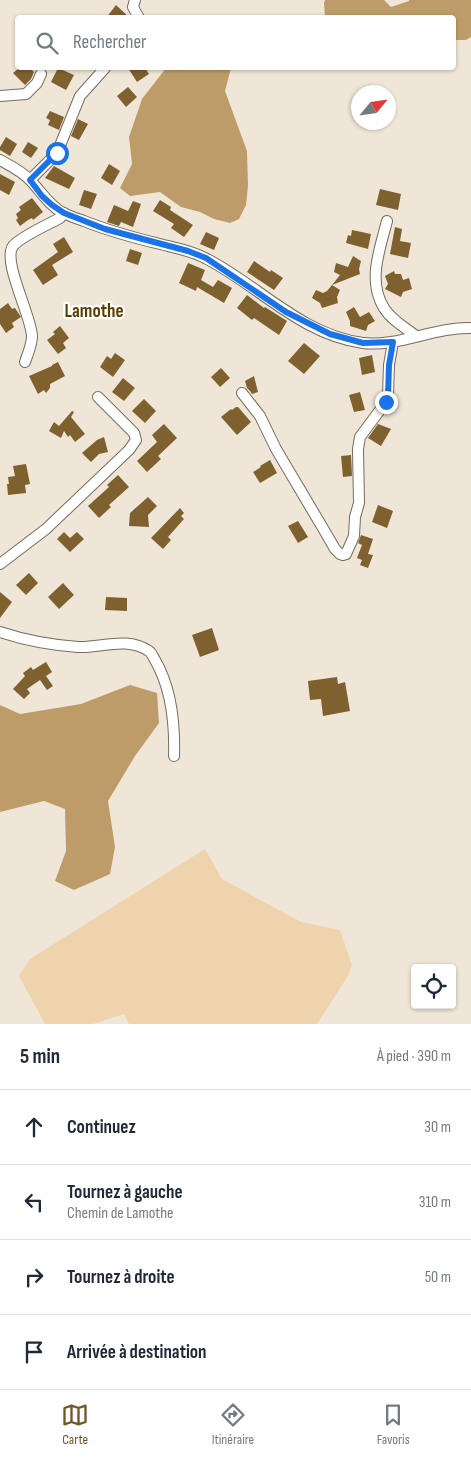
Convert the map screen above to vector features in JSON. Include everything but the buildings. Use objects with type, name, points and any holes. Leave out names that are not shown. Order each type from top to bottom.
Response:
[{"type":"street","points":[[135,0],[133,6],[137,15]]},
{"type":"street","points":[[30,180],[57,153],[80,96],[103,70]]},
{"type":"street","points":[[0,96],[26,94],[37,82],[41,74]]},
{"type":"street","points":[[0,160],[18,170],[30,180],[42,196],[64,213],[105,229],[188,251],[206,258],[286,312],[330,334],[363,343],[393,342],[444,330],[471,328]]},
{"type":"street","points":[[25,362],[32,336],[30,323],[14,277],[10,256],[13,246],[21,239],[60,218],[64,213]]},
{"type":"street","points":[[387,221],[377,262],[375,285],[384,308],[399,324],[416,336]]},
{"type":"street","points":[[242,393],[260,416],[284,463],[335,549],[340,554],[346,554],[354,536],[355,517],[360,503],[358,449],[360,437],[386,402],[393,342]]},
{"type":"street","points":[[0,564],[46,529],[129,450],[136,440],[134,433],[98,397]]},
{"type":"street","points":[[0,632],[44,644],[82,647],[110,643],[134,644],[151,652],[160,669],[171,704],[175,738],[174,756]]},
{"type":"shaded area","points":[[325,0],[384,0],[391,7],[409,0],[471,0],[471,37],[466,40],[456,40],[456,15],[325,15]]},
{"type":"shaded area","points":[[164,70],[230,70],[225,91],[247,151],[248,186],[246,205],[239,219],[230,223],[214,219],[200,212],[181,207],[160,192],[130,196],[120,188],[132,164],[129,137],[142,99]]},
{"type":"shaded area","points":[[130,685],[157,693],[159,723],[135,756],[108,801],[115,847],[110,874],[74,890],[55,881],[66,851],[65,809],[44,801],[0,812],[0,705],[20,714],[81,704]]},
{"type":"shaded area","points":[[205,849],[222,879],[301,922],[340,930],[352,965],[348,976],[317,1024],[129,1024],[124,1014],[93,1024],[45,1024],[19,976],[30,959]]},
{"type":"district","name":"Lamothe","points":[[94,311]]},
{"type":"route","points":[[57,153],[30,180],[42,196],[64,213],[105,229],[188,251],[206,258],[286,312],[330,334],[363,343],[393,342],[386,402]]}]
